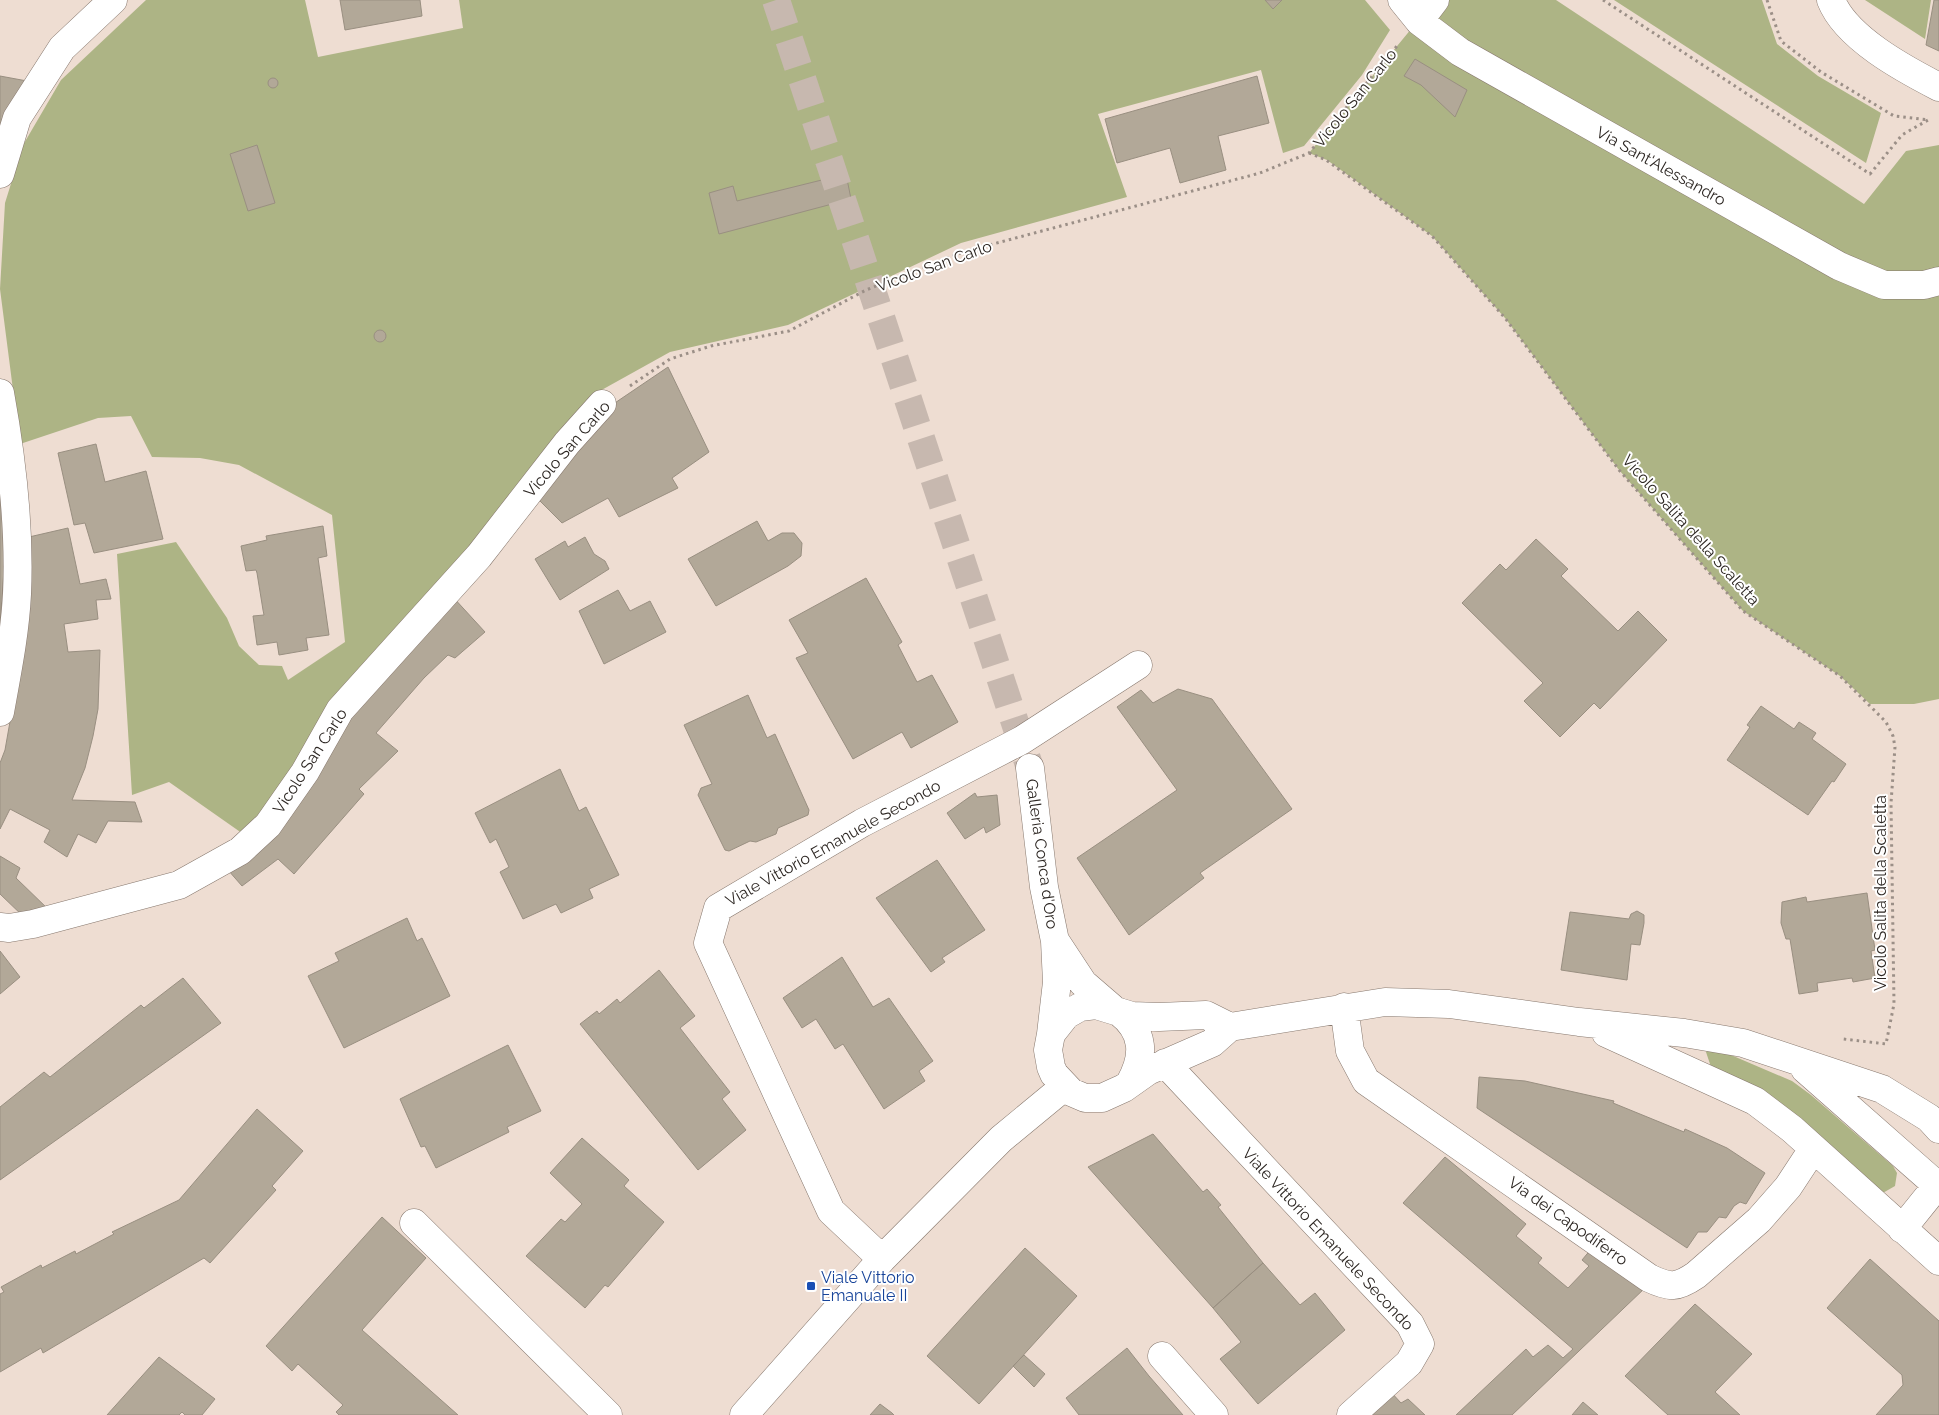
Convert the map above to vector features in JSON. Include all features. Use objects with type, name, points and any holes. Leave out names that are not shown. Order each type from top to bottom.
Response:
[{"type":"street","points":[[0,174],[17,118],[52,63],[62,48],[113,0]]},
{"type":"street","name":"Via Sant'Alessandro","points":[[1402,0],[1419,21],[1460,52],[1839,266],[1884,285],[1924,285],[1939,281]]},
{"type":"street","points":[[1419,21],[1435,0]]},
{"type":"street","points":[[1831,0],[1835,11],[1867,43],[1939,87]]},
{"type":"street","points":[[0,393],[18,525],[17,595],[12,642],[0,712]]},
{"type":"street","name":"Vicolo San Carlo","points":[[0,927],[9,928],[33,924],[179,884],[240,851],[268,825],[305,772],[340,710],[479,556],[562,450],[602,404]]},
{"type":"street","name":"Viale Vittorio Emanuele Secondo","points":[[882,1259],[831,1211],[708,943],[718,908],[862,823],[1022,740],[1138,665]]},
{"type":"street","name":"Galleria Conca d'Oro","points":[[1030,768],[1044,887],[1055,941],[1057,982],[1052,1034]]},
{"type":"street","name":"Galleria Conca d'Oro","points":[[1055,941],[1083,983],[1116,1010]]},
{"type":"street","points":[[1230,1027],[1206,1015],[1132,1016],[1096,1005],[1080,1007],[1066,1015],[1052,1034],[1048,1050],[1051,1067],[1064,1087],[1085,1098],[1102,1098],[1124,1088],[1148,1070],[1212,1042],[1230,1027],[1344,1007],[1385,1002],[1449,1004],[1717,1038],[1769,1051],[1798,1063],[1882,1089],[1929,1118],[1939,1129]]},
{"type":"street","name":"Via dei Capodiferro","points":[[1344,1007],[1350,1051],[1366,1081],[1649,1278],[1666,1286],[1685,1282],[1696,1275],[1759,1220],[1788,1187],[1813,1149]]},
{"type":"street","points":[[1116,1010],[1136,1030],[1142,1045],[1138,1069],[1130,1083]]},
{"type":"street","points":[[1579,1022],[1665,1058],[1755,1101],[1792,1129],[1939,1261]]},
{"type":"street","name":"Viale Vittorio Emanuele Secondo","points":[[1165,1063],[1410,1324],[1420,1344],[1409,1363],[1351,1415]]},
{"type":"street","points":[[1798,1063],[1938,1185],[1902,1229]]},
{"type":"street","points":[[744,1415],[882,1259],[1001,1139],[1064,1087]]},
{"type":"street","points":[[414,1223],[608,1415]]},
{"type":"street","points":[[1162,1356],[1214,1415]]},
{"type":"path","points":[[1603,0],[1870,174],[1902,136],[1928,120]]},
{"type":"path","points":[[1767,0],[1781,41],[1821,72],[1894,116],[1934,121]]},
{"type":"path","name":"Vicolo San Carlo","points":[[602,404],[670,359],[711,346],[789,331],[866,290],[963,252],[1260,173],[1309,153],[1419,21]]},
{"type":"path","name":"Vicolo Salita della Scaletta","points":[[1309,153],[1326,160],[1432,236],[1505,318],[1619,470],[1743,611],[1840,676],[1886,722],[1893,736],[1895,747],[1891,802],[1894,1004],[1886,1044]]},
{"type":"green space","points":[[146,0],[305,0],[318,57],[463,28],[459,0],[1365,0],[1390,30],[1362,75],[1304,146],[1283,153],[1261,70],[1098,114],[1127,197],[961,243],[788,325],[670,352],[598,392],[246,836],[169,782],[132,795],[117,554],[176,542],[227,618],[239,646],[259,665],[282,666],[288,680],[345,642],[332,515],[239,465],[200,458],[152,457],[131,416],[98,418],[20,444],[0,289],[5,203],[23,145],[61,80]]},
{"type":"green space","points":[[1435,0],[1556,0],[1864,204],[1906,151],[1939,145],[1939,699],[1914,704],[1870,704],[1840,676],[1743,611],[1619,470],[1505,318],[1432,236],[1327,160],[1309,153]]},
{"type":"green space","points":[[1614,0],[1762,0],[1777,44],[1818,76],[1881,113],[1866,163]]},
{"type":"green space","points":[[1865,0],[1931,0],[1925,39]]},
{"type":"green space","points":[[1717,1049],[1792,1081],[1811,1095],[1893,1166],[1897,1173],[1895,1186],[1881,1194],[1712,1070],[1706,1052]]},
{"type":"building","points":[[340,0],[420,0],[422,16],[345,30]]},
{"type":"building","points":[[1265,0],[1282,0],[1273,9]]},
{"type":"building","points":[[1934,0],[1939,0],[1939,51],[1926,45]]},
{"type":"building","points":[[1415,59],[1467,90],[1455,117],[1421,85],[1404,76]]},
{"type":"building","points":[[0,76],[27,81],[0,127]]},
{"type":"building","points":[[1257,76],[1269,123],[1218,136],[1226,170],[1180,183],[1170,148],[1117,163],[1105,119]]},
{"type":"building","points":[[271,78],[275,78],[278,83],[277,87],[271,88],[268,85],[268,81]]},
{"type":"building","points":[[257,145],[275,203],[248,211],[230,154]]},
{"type":"building","points":[[846,174],[851,199],[719,234],[709,193],[733,186],[737,201]]},
{"type":"building","points":[[378,330],[382,330],[386,336],[382,342],[378,342],[374,338],[374,334]]},
{"type":"building","points":[[668,367],[709,452],[672,478],[678,488],[619,517],[608,498],[562,523],[534,495],[603,411]]},
{"type":"building","points":[[96,444],[105,482],[146,471],[163,539],[94,553],[85,523],[74,525],[58,453]]},
{"type":"building","points":[[0,482],[6,543],[0,624]]},
{"type":"building","points":[[757,521],[768,541],[782,533],[794,533],[802,543],[801,556],[788,566],[716,606],[688,559]]},
{"type":"building","points":[[323,526],[327,556],[318,558],[329,635],[306,638],[308,650],[279,655],[277,642],[257,645],[253,616],[264,615],[256,570],[246,571],[241,546],[267,540],[266,536]]},
{"type":"building","points":[[68,528],[80,584],[106,579],[111,599],[96,600],[98,619],[64,624],[68,652],[100,650],[98,709],[93,736],[85,768],[72,800],[135,802],[142,822],[108,821],[96,843],[78,834],[67,857],[44,842],[50,830],[10,809],[0,829],[0,763],[5,750],[11,716],[29,537]]},
{"type":"building","points":[[585,537],[594,554],[605,561],[609,569],[560,600],[535,559],[565,541],[568,547]]},
{"type":"building","points":[[1536,539],[1568,569],[1561,576],[1618,631],[1638,611],[1667,640],[1600,709],[1594,703],[1560,737],[1524,701],[1543,683],[1462,603],[1500,564],[1506,570]]},
{"type":"building","points":[[866,578],[902,642],[898,645],[917,682],[932,675],[958,722],[911,748],[902,732],[853,759],[796,658],[808,653],[789,620]]},
{"type":"building","points":[[618,590],[630,611],[650,601],[666,632],[604,664],[579,611]]},
{"type":"building","points":[[452,596],[485,632],[455,658],[448,655],[424,678],[376,733],[398,751],[359,789],[364,794],[294,874],[278,859],[242,886],[228,870],[416,634]]},
{"type":"building","points":[[1178,689],[1212,699],[1292,809],[1200,873],[1204,878],[1129,935],[1077,858],[1177,790],[1117,707],[1141,690],[1153,703]]},
{"type":"building","points":[[748,695],[767,738],[775,734],[809,810],[808,815],[778,828],[776,834],[756,842],[750,841],[729,851],[725,850],[698,795],[701,788],[712,784],[684,725]]},
{"type":"building","points":[[1761,706],[1794,729],[1799,722],[1816,733],[1812,739],[1846,764],[1808,815],[1727,760],[1750,727],[1747,725]]},
{"type":"building","points":[[560,769],[579,811],[586,807],[619,875],[589,889],[593,898],[561,913],[556,904],[523,919],[500,872],[509,867],[496,839],[490,843],[475,813]]},
{"type":"building","points":[[975,793],[977,797],[997,795],[1000,825],[986,833],[984,827],[965,839],[947,813]]},
{"type":"building","points":[[0,856],[20,868],[16,878],[50,911],[25,918],[0,894]]},
{"type":"building","points":[[937,860],[985,930],[942,958],[945,962],[931,972],[876,898]]},
{"type":"building","points":[[1867,893],[1875,950],[1871,951],[1875,978],[1853,982],[1852,978],[1817,983],[1818,991],[1799,994],[1790,939],[1786,939],[1781,923],[1782,902],[1806,897],[1807,902]]},
{"type":"building","points":[[1637,911],[1644,915],[1644,923],[1640,945],[1631,944],[1627,980],[1561,970],[1570,912],[1629,919],[1631,914]]},
{"type":"building","points":[[407,918],[417,941],[422,938],[450,996],[344,1048],[308,976],[339,961],[335,953]]},
{"type":"building","points":[[0,951],[20,977],[0,994]]},
{"type":"building","points":[[842,957],[873,1007],[889,998],[933,1061],[919,1071],[925,1081],[884,1109],[843,1044],[835,1049],[816,1019],[802,1028],[783,998]]},
{"type":"building","points":[[659,970],[695,1016],[680,1028],[730,1092],[722,1099],[746,1130],[698,1170],[580,1024],[597,1011],[599,1014],[617,999],[620,1003]]},
{"type":"building","points":[[183,978],[221,1023],[0,1180],[0,1107],[44,1072],[50,1077],[141,1005],[144,1008]]},
{"type":"building","points":[[508,1045],[541,1111],[507,1127],[509,1132],[436,1168],[425,1146],[421,1147],[400,1099]]},
{"type":"building","points":[[1479,1077],[1525,1081],[1614,1101],[1613,1103],[1684,1132],[1685,1129],[1727,1148],[1765,1173],[1746,1204],[1740,1202],[1734,1206],[1726,1218],[1719,1217],[1707,1232],[1698,1232],[1687,1248],[1477,1108]]},
{"type":"building","points":[[257,1109],[303,1151],[272,1186],[276,1190],[210,1263],[204,1258],[43,1353],[41,1348],[0,1372],[0,1294],[4,1292],[1,1287],[41,1265],[42,1268],[75,1251],[76,1254],[114,1234],[112,1232],[179,1200]]},
{"type":"building","points":[[1153,1134],[1203,1192],[1207,1189],[1221,1205],[1218,1207],[1263,1263],[1213,1308],[1088,1167]]},
{"type":"building","points":[[582,1138],[629,1180],[624,1186],[664,1222],[608,1287],[605,1285],[585,1308],[526,1256],[561,1219],[565,1222],[582,1204],[550,1173]]},
{"type":"building","points":[[1445,1157],[1526,1224],[1516,1236],[1542,1258],[1538,1263],[1568,1288],[1589,1266],[1582,1260],[1592,1248],[1646,1287],[1512,1415],[1456,1415],[1526,1349],[1533,1357],[1548,1345],[1563,1358],[1573,1349],[1403,1203]]},
{"type":"building","points":[[382,1217],[426,1258],[362,1330],[458,1415],[339,1415],[336,1412],[343,1405],[298,1364],[292,1371],[266,1346]]},
{"type":"building","points":[[1025,1248],[1077,1296],[979,1404],[927,1356]]},
{"type":"building","points":[[1870,1259],[1939,1321],[1939,1415],[1876,1415],[1903,1385],[1902,1375],[1827,1308]]},
{"type":"building","points":[[1263,1263],[1300,1305],[1315,1293],[1345,1330],[1258,1404],[1220,1359],[1241,1342],[1213,1308]]},
{"type":"building","points":[[1695,1304],[1752,1354],[1715,1392],[1740,1415],[1668,1415],[1625,1376]]},
{"type":"building","points":[[1127,1348],[1183,1415],[1079,1415],[1066,1398]]},
{"type":"building","points":[[1024,1355],[1045,1374],[1034,1387],[1013,1366]]},
{"type":"building","points":[[159,1357],[215,1399],[202,1415],[185,1415],[182,1412],[179,1415],[107,1415]]},
{"type":"building","points":[[1390,1391],[1401,1403],[1408,1399],[1425,1415],[1363,1415]]},
{"type":"building","points":[[1583,1402],[1598,1415],[1572,1415]]},
{"type":"building","points":[[880,1404],[892,1413],[894,1415],[870,1415]]},
{"type":"tunnel","points":[[776,0],[1030,768]]},
{"type":"place","name":"Viale Vittorio Emanuale II","points":[[811,1286]]}]
